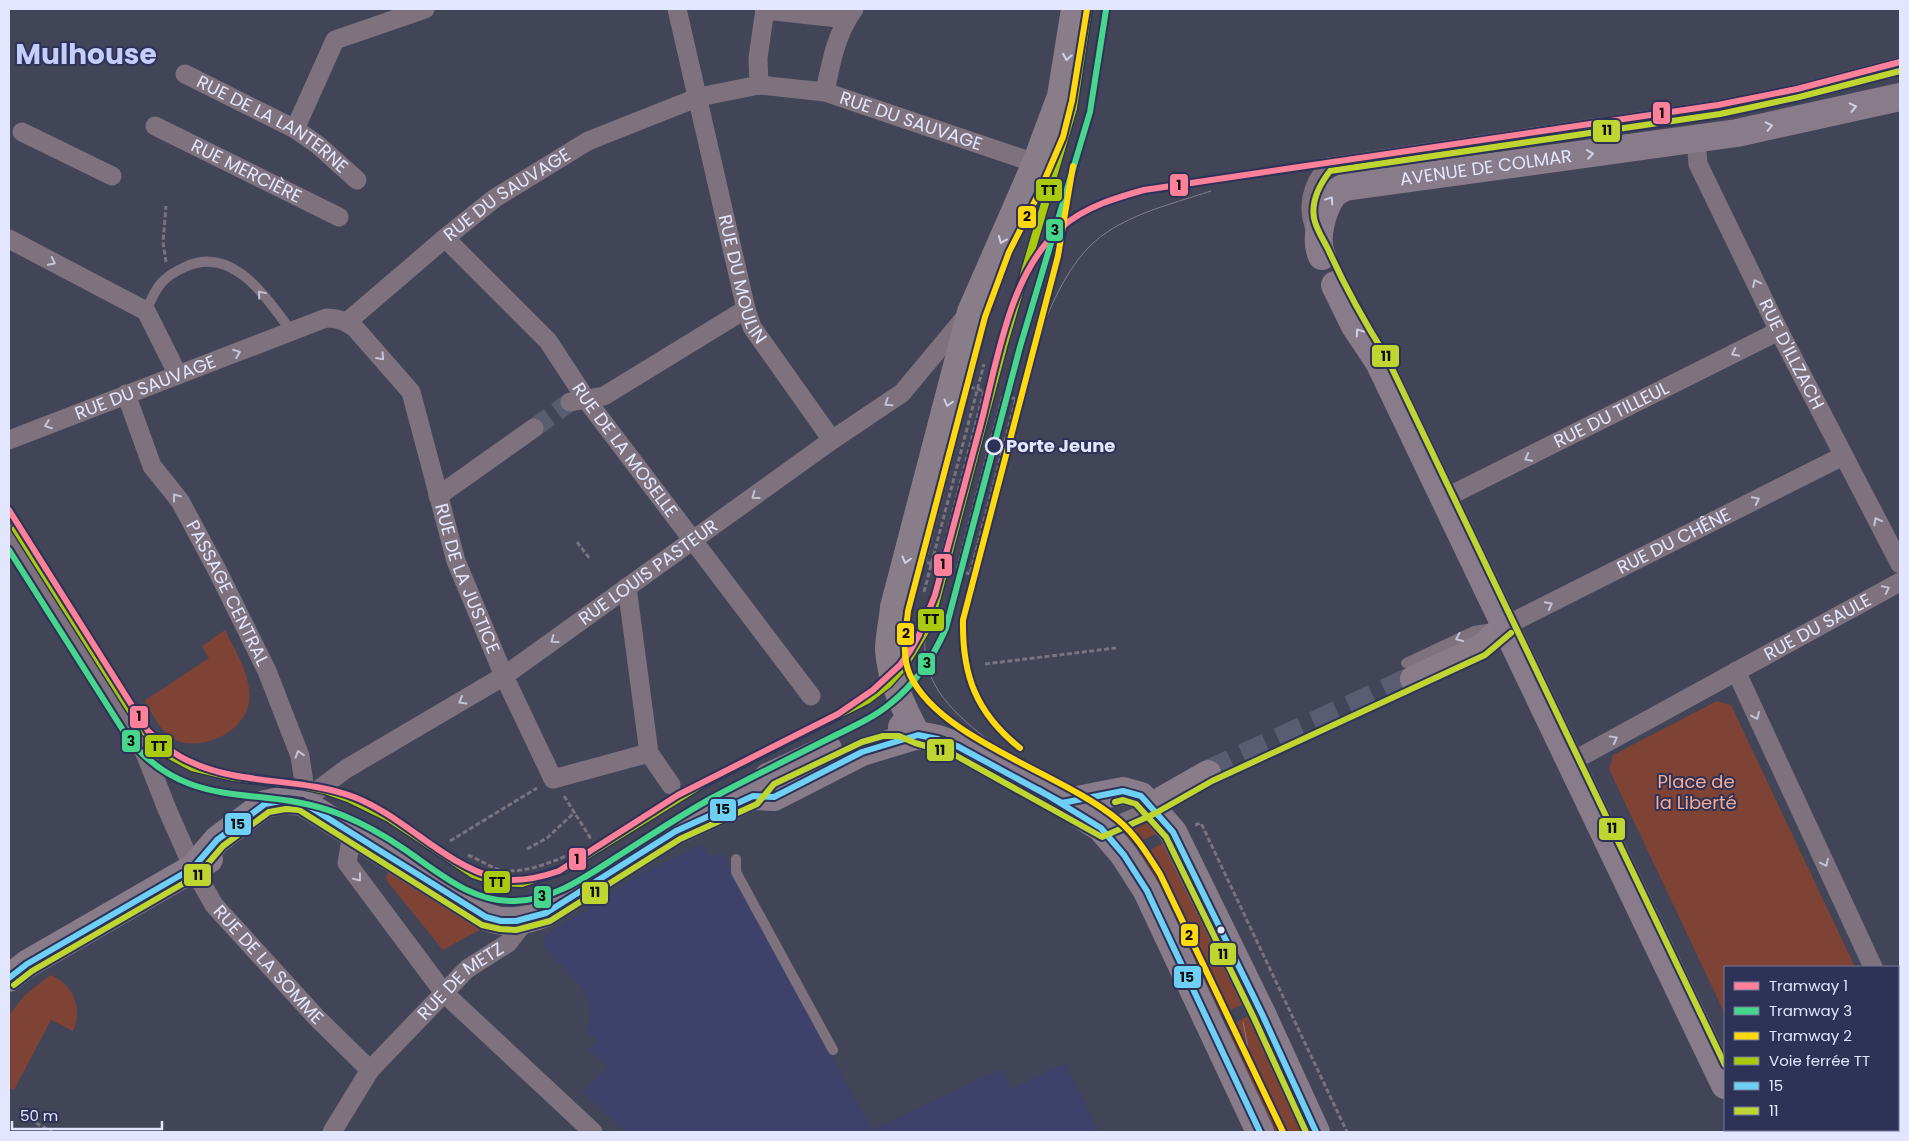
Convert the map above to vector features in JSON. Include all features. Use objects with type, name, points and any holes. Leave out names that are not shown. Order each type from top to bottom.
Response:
[{"type":"main road","name":"AVENUE DE COLMAR","points":[[1319,252],[1326,208],[1333,194],[1345,187],[1696,140],[1737,133],[1900,97]]},
{"type":"main road","points":[[1335,284],[1355,326],[1379,362],[1724,1079]]},
{"type":"main road","points":[[302,802],[486,917],[508,922],[526,920],[546,913],[676,831],[753,796],[774,797],[862,752],[918,735],[938,738],[957,746],[1062,803],[1101,828],[1124,855],[1147,891],[1260,1132]]},
{"type":"main road","points":[[1062,803],[1122,791],[1141,796],[1173,832],[1316,1132]]},
{"type":"main road","name":"RUE LOUIS PASTEUR","points":[[9,976],[194,868],[302,802]]},
{"type":"street","name":"RUE DU MOULIN","points":[[677,9],[699,97],[746,309],[752,326],[832,440]]},
{"type":"street","points":[[759,85],[758,58],[765,9],[850,14],[832,52],[825,92]]},
{"type":"street","points":[[918,735],[903,707],[893,675],[888,650],[892,616],[970,312],[1036,163],[1060,96],[1074,9]]},
{"type":"street","points":[[295,129],[335,40],[419,10]]},
{"type":"street","name":"RUE DE LA LANTERNE","points":[[185,74],[295,129],[318,145],[357,180]]},
{"type":"street","name":"RUE DU SAUVAGE","points":[[9,440],[326,318],[337,318],[347,322],[495,198],[588,142],[699,97],[759,85],[825,92],[1036,163]]},
{"type":"street","name":"RUE MERCIÈRE","points":[[155,126],[339,216]]},
{"type":"street","points":[[14,128],[112,176]]},
{"type":"street","name":"RUE D'ILLZACH","points":[[1696,140],[1698,164],[1779,331],[1900,564]]},
{"type":"street","name":"RUE DE LA MOSELLE","points":[[445,238],[548,341],[578,401],[693,540],[811,696]]},
{"type":"street","points":[[9,239],[146,311],[178,375]]},
{"type":"street","points":[[578,401],[604,396],[746,309]]},
{"type":"street","name":"RUE LOUIS PASTEUR","points":[[302,802],[346,769],[504,676],[832,440],[902,393],[970,312]]},
{"type":"street","name":"RUE DE LA JUSTICE","points":[[347,322],[361,335],[411,392],[417,408],[456,561],[504,676],[553,779]]},
{"type":"street","name":"RUE DU TILLEUL","points":[[1445,498],[1779,331]]},
{"type":"street","name":"PASSAGE CENTRAL","points":[[126,394],[152,466],[180,501],[267,670],[300,756],[304,783],[302,802]]},
{"type":"street","points":[[438,496],[534,428]]},
{"type":"street","name":"RUE DU CHÊNE","points":[[1505,626],[1843,456]]},
{"type":"street","name":"RUE DE LA SOMME","points":[[9,534],[139,738],[157,779],[167,809],[194,868],[214,905],[316,1017],[370,1070]]},
{"type":"street","name":"RUE DU SAULE","points":[[1736,671],[1900,582]]},
{"type":"street","points":[[627,588],[649,753],[671,785]]},
{"type":"street","points":[[1410,671],[1480,647],[1505,626]]},
{"type":"street","points":[[1570,762],[1736,671],[1873,966]]},
{"type":"street","points":[[553,779],[649,753]]},
{"type":"street","points":[[1150,806],[1208,773]]},
{"type":"street","points":[[352,833],[347,863],[444,993],[593,1132]]},
{"type":"street","name":"RUE DE METZ","points":[[332,1132],[370,1070],[467,969],[508,943],[526,920]]},
{"type":"lane","points":[[1319,252],[1305,219],[1306,204],[1314,176],[1325,163],[1718,105],[1797,89],[1900,62]]},
{"type":"lane","points":[[146,311],[151,298],[167,275],[194,262],[207,261],[227,264],[242,274],[292,332]]},
{"type":"lane","points":[[1101,828],[1150,806]]},
{"type":"lane","points":[[736,859],[736,872],[834,1050]]},
{"type":"path","points":[[166,206],[163,242],[167,275]]},
{"type":"path","points":[[924,592],[984,364]]},
{"type":"path","points":[[956,600],[1016,372]]},
{"type":"path","points":[[970,387],[977,389],[984,390],[980,409],[938,566],[925,562],[970,387]]},
{"type":"path","points":[[1003,395],[1016,399],[973,565],[970,574],[964,572],[957,570],[1003,395]]},
{"type":"path","points":[[577,542],[590,559]]},
{"type":"path","points":[[985,664],[1116,648]]},
{"type":"path","points":[[450,841],[553,779],[591,839]]},
{"type":"path","points":[[527,849],[547,838],[574,812]]},
{"type":"path","points":[[1173,832],[1201,822],[1347,1132]]},
{"type":"path","points":[[468,855],[499,870],[522,869],[547,864],[570,854]]},
{"type":"path","points":[[36,1123],[53,1132]]},
{"type":"shaded area","points":[[703,844],[710,857],[721,852],[872,1130],[1002,1069],[1012,1089],[1065,1063],[1099,1132],[626,1132],[583,1092],[608,1066],[589,1050],[597,1041],[588,1032],[591,1012],[583,989],[543,945],[544,936],[650,868]]},
{"type":"green space","points":[[225,630],[246,674],[249,702],[246,713],[240,722],[221,737],[197,743],[175,740],[161,728],[144,701],[209,658],[202,646]]},
{"type":"green space","name":"Place de la Liberté","points":[[1717,701],[1731,705],[1855,966],[1724,966],[1724,1012],[1609,769],[1613,755]]},
{"type":"green space","points":[[1160,817],[1165,830],[1130,846],[1125,837],[1127,832]]},
{"type":"green space","points":[[1171,839],[1248,1002],[1219,1015],[1138,856]]},
{"type":"green space","points":[[388,873],[392,873],[481,929],[443,950],[387,881]]},
{"type":"green space","points":[[50,975],[65,984],[74,998],[77,1014],[76,1022],[73,1031],[51,1020],[14,1090],[9,1088],[9,1015],[24,996]]},
{"type":"green space","points":[[1247,1016],[1310,1132],[1275,1132],[1225,1029]]},
{"type":"tunnel","points":[[534,428],[570,402]]},
{"type":"tunnel","points":[[1208,773],[1413,679]]},
{"type":"tram line","name":"2","points":[[1087,9],[1072,101],[1063,137],[1039,193],[1009,252],[985,317],[908,611],[905,643],[907,667],[925,698],[947,718],[974,737],[1094,803],[1118,820],[1136,839],[1160,874],[1283,1132]]},
{"type":"tram line","name":"3","points":[[9,550],[128,738],[152,762],[177,778],[202,788],[312,805],[342,815],[389,839],[456,884],[484,897],[499,900],[529,900],[568,887],[712,798],[877,714],[907,688],[929,660],[946,628],[1020,347],[1090,112],[1106,10]]},
{"type":"tram line","name":"1","points":[[9,510],[148,731],[173,752],[211,770],[231,775],[314,786],[354,797],[390,816],[459,862],[496,878],[520,880],[544,876],[559,871],[678,795],[838,714],[873,690],[900,665],[919,635],[935,595],[980,427],[999,347],[1017,293],[1029,268],[1044,246],[1062,227],[1080,214],[1111,200],[1144,190],[1718,105],[1797,89],[1900,62]]},
{"type":"tram line","points":[[1648,116],[1720,115]]},
{"type":"tram line","name":"2","points":[[1020,748],[992,721],[982,707],[975,692],[965,658],[963,620],[1058,256],[1073,166]]},
{"type":"tram line","points":[[1033,350],[1062,284],[1087,249],[1114,228],[1129,220],[1161,207],[1211,191]]},
{"type":"tram line","points":[[927,622],[925,653],[928,669],[934,684],[965,721],[1003,752]]},
{"type":"tram line","points":[[1243,1022],[1251,1064]]},
{"type":"rail line","name":"TT","points":[[16,529],[142,728],[164,752],[192,767],[234,777],[302,785],[348,798],[389,818],[473,874],[497,882],[522,883],[564,869],[703,783],[867,700],[888,684],[904,666],[930,623],[1004,343],[1073,108],[1088,9]]},
{"type":"transit line","name":"11","points":[[1724,1063],[1387,358],[1356,305],[1318,230],[1313,212],[1315,199],[1330,171],[1720,114],[1799,97],[1900,71]]},
{"type":"transit line","name":"11","points":[[14,985],[32,971],[198,875],[223,846],[269,812],[286,809],[299,810],[482,925],[516,930],[550,921],[680,839],[757,804],[774,784],[862,742],[883,736],[899,736],[915,743],[953,754],[1102,837],[1154,814],[1212,781],[1485,655],[1511,633]]},
{"type":"transit line","name":"15","points":[[9,978],[27,964],[193,868],[217,840],[265,804],[286,800],[302,802],[486,917],[501,921],[516,921],[546,913],[676,831],[753,796],[774,797],[862,752],[918,735],[938,739],[957,746],[1062,803],[1123,791],[1141,796],[1173,832],[1262,1014],[1316,1132]]},
{"type":"transit line","name":"15","points":[[1039,790],[1101,828],[1124,855],[1147,891],[1260,1132]]},
{"type":"transit line","name":"11","points":[[1115,802],[1123,800],[1136,804],[1166,837],[1254,1018],[1306,1132]]},
{"type":"place","name":"Porte Jeune","points":[[994,446]]},
{"type":"district","name":"Mulhouse","points":[[86,54]]}]
